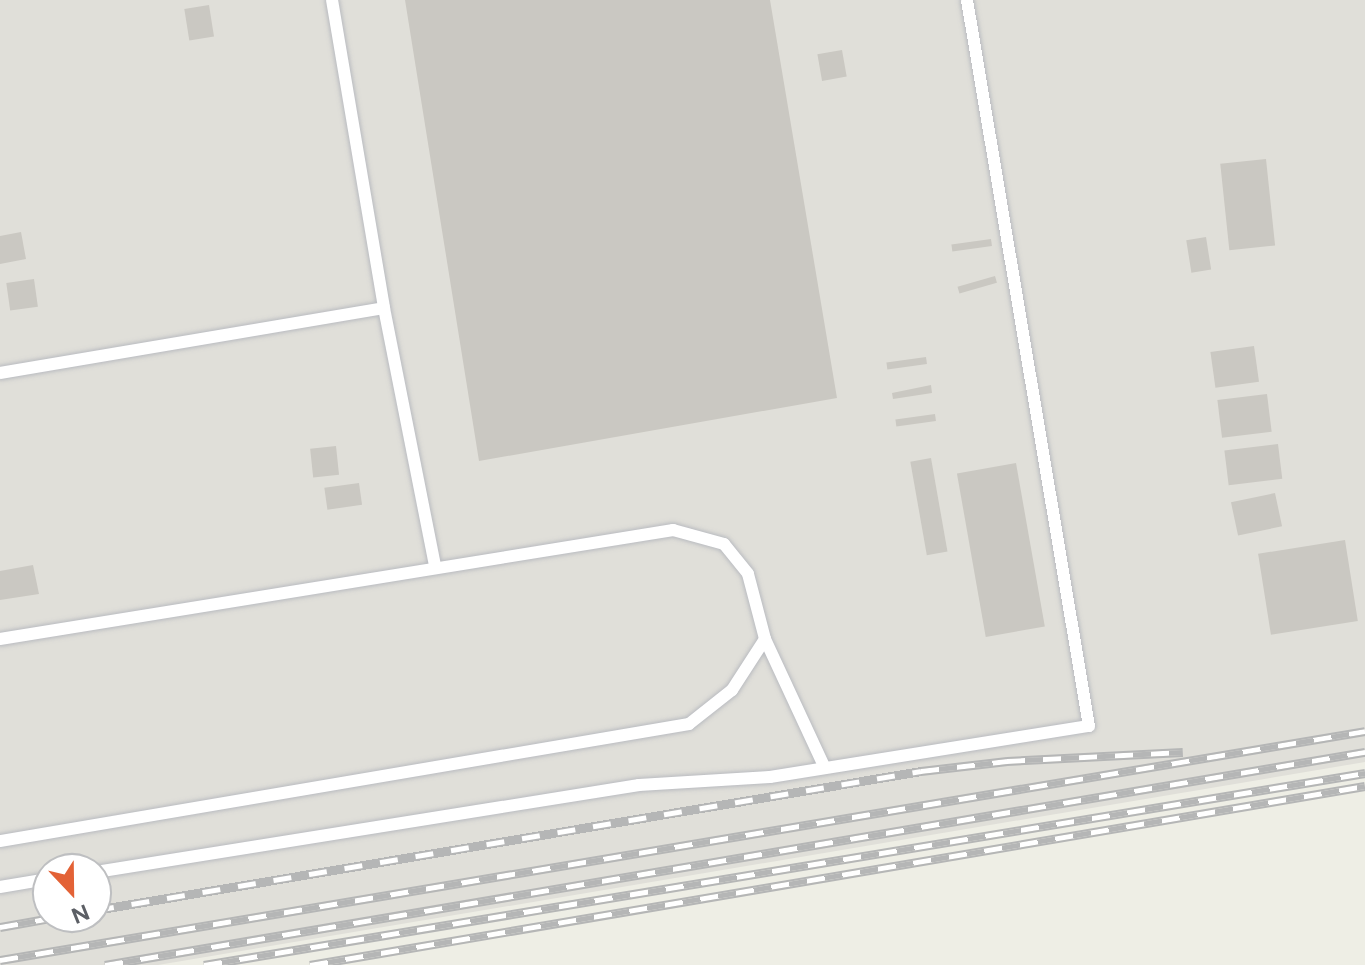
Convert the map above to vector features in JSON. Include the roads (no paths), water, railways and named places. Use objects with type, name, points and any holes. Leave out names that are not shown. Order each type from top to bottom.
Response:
[{"type":"lane","points":[[332,0],[384,308],[435,566]]},
{"type":"lane","points":[[112,869],[639,785],[825,768],[1089,726],[967,0]]},
{"type":"lane","points":[[0,373],[384,308]]},
{"type":"lane","points":[[0,639],[435,566],[673,530],[724,544],[748,574],[765,639],[825,768]]},
{"type":"lane","points":[[0,841],[689,724],[732,690],[765,639]]},
{"type":"lane","points":[[0,887],[32,882]]},
{"type":"railway","points":[[0,960],[1365,731]]},
{"type":"railway","points":[[112,907],[921,771],[1007,761],[1183,752]]},
{"type":"railway","points":[[105,965],[1365,752]]},
{"type":"railway","points":[[204,965],[1365,773]]},
{"type":"railway","points":[[310,965],[1365,786]]},
{"type":"railway","points":[[0,927],[32,921]]}]
